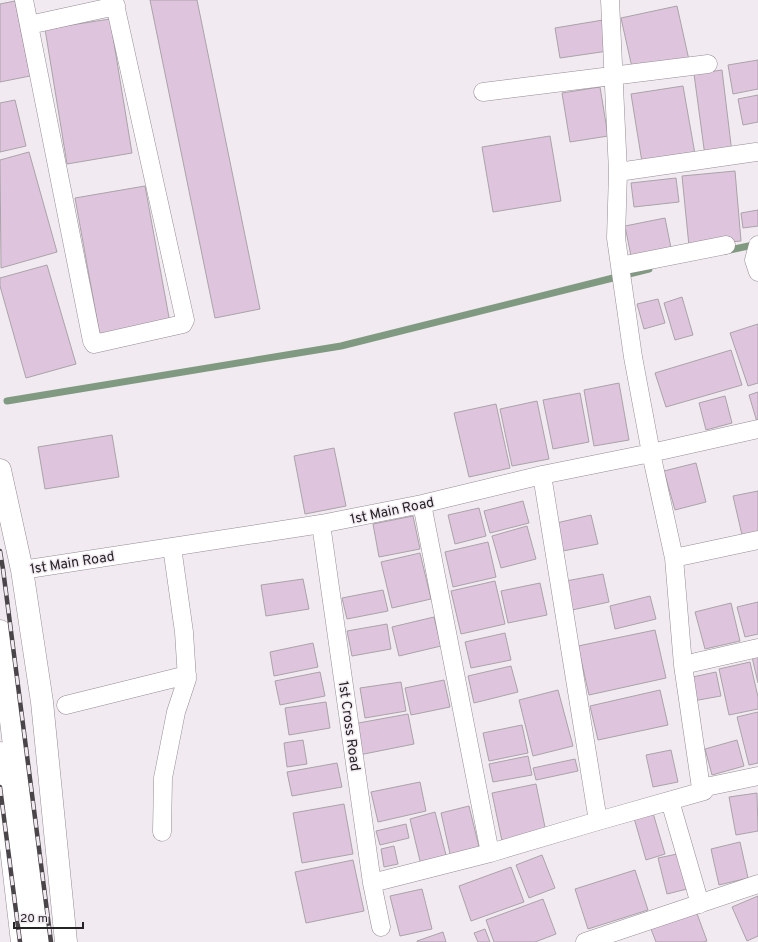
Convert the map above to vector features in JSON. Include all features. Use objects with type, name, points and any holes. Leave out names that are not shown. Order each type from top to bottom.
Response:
[{"type":"main road","points":[[0,470],[22,570],[42,702],[66,942]]},
{"type":"main road","points":[[0,631],[38,942]]},
{"type":"main road","points":[[0,753],[22,942]]},
{"type":"street","points":[[24,0],[92,341],[96,344],[183,324],[186,320],[115,3],[29,25]]},
{"type":"street","points":[[372,883],[490,853],[704,792],[701,788],[682,665],[674,558],[651,453],[633,357],[616,238],[618,172],[610,0]]},
{"type":"street","points":[[483,92],[708,64]]},
{"type":"street","points":[[618,172],[756,152]]},
{"type":"street","points":[[620,266],[726,245]]},
{"type":"street","points":[[758,246],[754,260],[758,272]]},
{"type":"street","name":"1st Main Road","points":[[22,570],[321,524],[422,504],[542,475],[758,429]]},
{"type":"street","points":[[542,475],[598,821]]},
{"type":"street","points":[[422,504],[490,853]]},
{"type":"street","name":"1st Cross Road","points":[[321,524],[372,883],[381,927]]},
{"type":"street","points":[[674,558],[758,540]]},
{"type":"street","points":[[162,832],[163,778],[176,712],[187,679],[184,632],[172,547]]},
{"type":"street","points":[[682,665],[758,648]]},
{"type":"street","points":[[66,705],[187,675]]},
{"type":"street","points":[[701,788],[758,776]]},
{"type":"street","points":[[670,801],[700,904]]},
{"type":"street","points":[[585,942],[758,884]]},
{"type":"building","points":[[150,0],[197,0],[260,309],[215,318]]},
{"type":"building","points":[[15,1],[30,76],[0,82],[0,4]]},
{"type":"building","points":[[677,6],[689,60],[633,72],[621,18]]},
{"type":"building","points":[[110,19],[132,153],[67,164],[45,29]]},
{"type":"building","points":[[603,20],[608,51],[560,58],[555,28]]},
{"type":"building","points":[[758,60],[758,89],[733,94],[728,65]]},
{"type":"building","points":[[722,70],[732,153],[705,156],[694,74]]},
{"type":"building","points":[[683,86],[695,154],[642,162],[631,94]]},
{"type":"building","points":[[600,87],[608,136],[570,142],[562,93]]},
{"type":"building","points":[[758,95],[758,122],[743,125],[738,99]]},
{"type":"building","points":[[15,100],[26,146],[0,152],[0,103]]},
{"type":"building","points":[[550,136],[561,201],[493,212],[482,147]]},
{"type":"building","points":[[29,152],[57,252],[1,268],[0,160]]},
{"type":"building","points":[[735,171],[741,241],[689,246],[682,176]]},
{"type":"building","points":[[676,178],[679,202],[634,207],[631,183]]},
{"type":"building","points":[[145,186],[170,323],[100,336],[75,198]]},
{"type":"building","points":[[758,210],[758,226],[743,228],[741,213]]},
{"type":"building","points":[[665,218],[671,248],[631,256],[625,226]]},
{"type":"building","points":[[47,265],[76,364],[26,378],[0,286],[0,278]]},
{"type":"building","points":[[682,297],[693,335],[675,340],[664,303]]},
{"type":"building","points":[[658,299],[665,323],[644,329],[637,304]]},
{"type":"building","points":[[758,324],[758,383],[748,386],[730,333]]},
{"type":"building","points":[[731,350],[742,385],[666,407],[655,373]]},
{"type":"building","points":[[619,383],[629,440],[594,446],[584,390]]},
{"type":"building","points":[[758,392],[758,421],[757,422],[749,395]]},
{"type":"building","points":[[580,393],[589,442],[553,449],[543,400]]},
{"type":"building","points":[[725,396],[732,423],[706,430],[699,403]]},
{"type":"building","points":[[537,401],[549,459],[512,466],[500,409]]},
{"type":"building","points":[[496,404],[510,468],[469,477],[454,413]]},
{"type":"building","points":[[112,435],[119,477],[45,489],[38,447]]},
{"type":"building","points":[[334,448],[346,506],[305,514],[294,456]]},
{"type":"building","points":[[696,463],[706,502],[675,510],[664,471]]},
{"type":"building","points":[[758,491],[758,532],[742,535],[733,496]]},
{"type":"building","points":[[523,501],[529,523],[490,533],[484,511]]},
{"type":"building","points":[[479,508],[486,536],[455,544],[448,515]]},
{"type":"building","points":[[591,515],[598,544],[558,552],[552,524]]},
{"type":"building","points":[[413,516],[420,549],[379,557],[373,524]]},
{"type":"building","points":[[527,526],[536,559],[501,568],[492,536]]},
{"type":"building","points":[[488,542],[496,577],[453,587],[445,552]]},
{"type":"building","points":[[420,553],[431,599],[392,608],[381,562]]},
{"type":"building","points":[[603,574],[609,602],[572,610],[566,581]]},
{"type":"building","points":[[303,579],[309,609],[266,616],[261,585]]},
{"type":"building","points":[[495,581],[505,624],[461,634],[451,591]]},
{"type":"building","points":[[540,583],[547,615],[508,623],[501,591]]},
{"type":"building","points":[[383,590],[388,611],[347,619],[342,598]]},
{"type":"building","points":[[650,596],[656,619],[615,629],[610,606]]},
{"type":"building","points":[[758,602],[758,634],[745,637],[737,607]]},
{"type":"building","points":[[731,603],[740,641],[705,649],[695,612]]},
{"type":"building","points":[[434,617],[441,646],[399,656],[392,627]]},
{"type":"building","points":[[387,624],[391,649],[352,656],[347,631]]},
{"type":"building","points":[[655,630],[666,678],[589,695],[578,646]]},
{"type":"building","points":[[505,633],[511,660],[471,668],[465,642]]},
{"type":"building","points":[[313,643],[318,667],[274,676],[270,652]]},
{"type":"building","points":[[758,656],[758,683],[752,657]]},
{"type":"building","points":[[750,662],[758,697],[758,709],[729,715],[719,669]]},
{"type":"building","points":[[511,666],[518,692],[474,703],[468,676]]},
{"type":"building","points":[[320,672],[325,696],[280,705],[275,681]]},
{"type":"building","points":[[716,672],[721,696],[693,701],[688,678]]},
{"type":"building","points":[[444,680],[450,707],[411,715],[405,688]]},
{"type":"building","points":[[401,682],[406,711],[365,718],[360,688]]},
{"type":"building","points":[[558,690],[573,746],[533,756],[519,700]]},
{"type":"building","points":[[660,690],[668,725],[598,740],[590,706]]},
{"type":"building","points":[[326,702],[330,728],[289,735],[285,708]]},
{"type":"building","points":[[758,712],[758,763],[749,765],[737,717]]},
{"type":"building","points":[[408,714],[414,744],[359,755],[353,724]]},
{"type":"building","points":[[522,725],[528,753],[489,761],[483,733]]},
{"type":"building","points":[[303,740],[307,764],[287,767],[284,743]]},
{"type":"building","points":[[737,740],[744,766],[712,775],[705,749]]},
{"type":"building","points":[[671,750],[678,782],[653,787],[646,755]]},
{"type":"building","points":[[528,756],[532,775],[493,782],[489,764]]},
{"type":"building","points":[[575,759],[578,771],[536,780],[533,768]]},
{"type":"building","points":[[337,763],[342,787],[292,796],[287,772]]},
{"type":"building","points":[[420,782],[426,811],[378,822],[371,792]]},
{"type":"building","points":[[536,784],[546,832],[502,841],[492,793]]},
{"type":"building","points":[[757,793],[758,831],[736,835],[729,797]]},
{"type":"building","points":[[344,804],[353,854],[302,863],[293,813]]},
{"type":"building","points":[[469,806],[480,851],[451,858],[441,813]]},
{"type":"building","points":[[435,812],[447,859],[421,865],[410,819]]},
{"type":"building","points":[[653,813],[665,854],[646,860],[634,818]]},
{"type":"building","points":[[406,824],[409,838],[380,845],[376,831]]},
{"type":"building","points":[[740,842],[748,878],[719,885],[711,849]]},
{"type":"building","points":[[394,846],[398,864],[384,867],[381,849]]},
{"type":"building","points":[[682,853],[691,888],[667,894],[658,858]]},
{"type":"building","points":[[542,855],[555,888],[529,898],[516,865]]},
{"type":"building","points":[[353,860],[364,911],[306,923],[295,872]]},
{"type":"building","points":[[511,867],[524,902],[471,921],[459,886]]},
{"type":"building","points":[[635,870],[648,910],[588,929],[575,889]]},
{"type":"building","points":[[422,889],[432,929],[400,936],[390,896]]},
{"type":"building","points":[[758,896],[758,936],[747,941],[732,907]]},
{"type":"building","points":[[543,899],[556,934],[535,942],[494,942],[486,920]]},
{"type":"building","points":[[695,908],[707,941],[656,942],[649,924]]},
{"type":"building","points":[[485,929],[490,942],[478,942],[474,933]]},
{"type":"building","points":[[443,932],[446,942],[417,942],[417,941]]},
{"type":"waterway","points":[[725,251],[758,244]]},
{"type":"waterway","points":[[7,401],[341,346],[649,269]]},
{"type":"railway","points":[[0,551],[51,942]]},
{"type":"railway","points":[[0,787],[20,942]]}]
